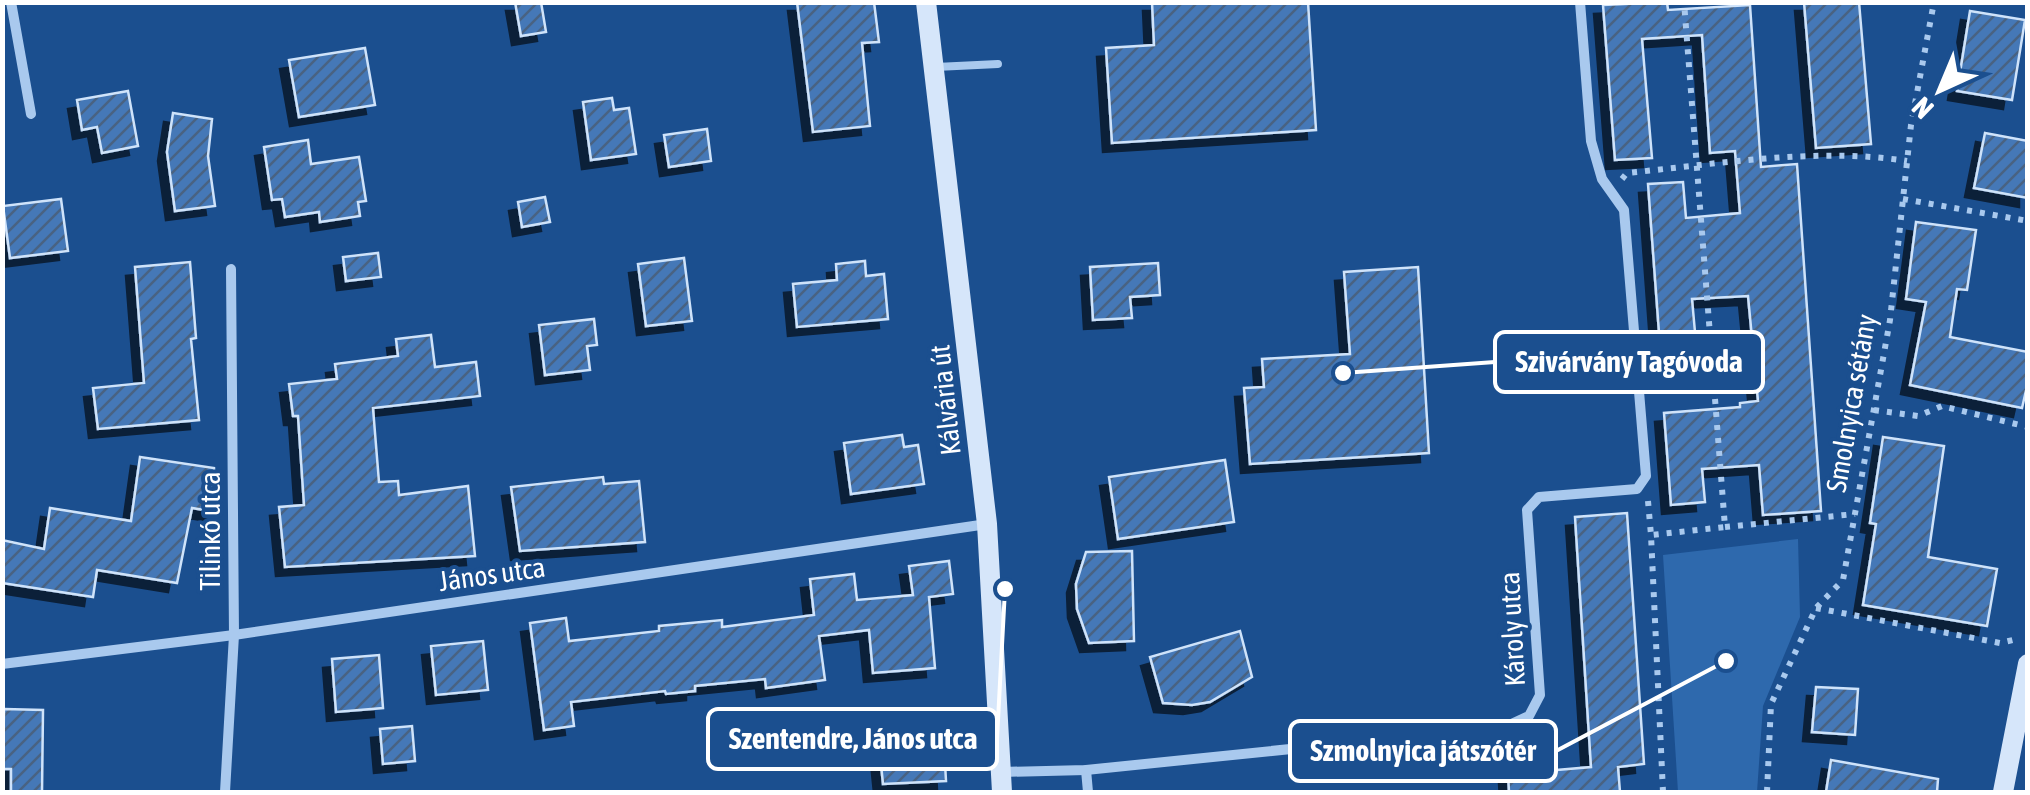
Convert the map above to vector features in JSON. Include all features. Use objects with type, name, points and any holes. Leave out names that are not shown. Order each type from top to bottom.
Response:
[{"type":"street","points":[[11,2],[31,114]]},
{"type":"street","name":"Kálvária út","points":[[926,2],[987,524],[1002,782]]},
{"type":"street","points":[[1580,2],[1591,141],[1602,179],[1610,190]]},
{"type":"street","name":"Károly utca","points":[[1002,782],[1506,727],[1529,716],[1540,695],[1528,510],[1540,497],[1637,490],[1646,476],[1624,210],[1610,190]]},
{"type":"street","name":"Tilinkó utca","points":[[225,792],[234,635],[231,269]]},
{"type":"street","name":"János utca","points":[[2,664],[234,635],[987,524]]},
{"type":"street","points":[[2003,792],[2028,664]]},
{"type":"street","points":[[1086,770],[1088,792]]},
{"type":"lane","points":[[936,67],[998,64]]},
{"type":"path","points":[[1684,2],[1725,527]]},
{"type":"path","name":"Smolnyica sétány","points":[[1767,792],[1771,704],[1816,608],[1843,580],[1890,320],[1907,161],[1934,2]]},
{"type":"path","points":[[1610,190],[1627,173],[1867,155],[1907,161]]},
{"type":"path","points":[[1903,199],[2028,222]]},
{"type":"path","points":[[1874,410],[1918,416],[1942,406],[2028,427]]},
{"type":"path","points":[[1662,792],[1651,535],[1855,514]]},
{"type":"path","points":[[1816,608],[2000,643],[2028,636]]},
{"type":"shaded area","points":[[1798,539],[1800,617],[1763,706],[1757,792],[1678,792],[1663,555]]},
{"type":"building","points":[[515,2],[541,2],[546,32],[521,36]]},
{"type":"building","points":[[797,2],[874,2],[879,42],[862,43],[870,126],[813,132]]},
{"type":"building","points":[[1152,2],[1308,2],[1316,130],[1112,143],[1106,48],[1154,45]]},
{"type":"building","points":[[1667,2],[1668,10],[1750,5],[1761,167],[1797,164],[1821,511],[1763,515],[1759,465],[1702,469],[1705,502],[1671,505],[1664,413],[1740,407],[1740,403],[1758,401],[1748,296],[1692,299],[1696,343],[1660,346],[1648,184],[1683,182],[1686,218],[1740,213],[1735,151],[1710,153],[1702,35],[1642,39],[1652,158],[1615,160],[1603,5]]},
{"type":"building","points":[[1804,2],[1859,2],[1871,144],[1816,148]]},
{"type":"building","points":[[1970,11],[2025,20],[2012,100],[1957,91]]},
{"type":"building","points":[[365,48],[375,105],[299,117],[289,60]]},
{"type":"building","points":[[128,91],[138,146],[102,153],[97,127],[82,130],[77,100]]},
{"type":"building","points":[[612,98],[614,110],[629,108],[636,154],[591,160],[583,102]]},
{"type":"building","points":[[173,113],[212,119],[208,156],[215,206],[175,211],[167,152]]},
{"type":"building","points":[[707,129],[711,161],[669,167],[664,135]]},
{"type":"building","points":[[1985,133],[2028,141],[2028,198],[1974,188]]},
{"type":"building","points":[[308,140],[311,164],[359,157],[366,201],[358,202],[360,216],[320,222],[319,212],[285,217],[282,199],[272,200],[264,147]]},
{"type":"building","points":[[545,197],[550,222],[522,227],[518,202]]},
{"type":"building","points":[[61,199],[68,251],[10,258],[3,206]]},
{"type":"building","points":[[1916,222],[1976,230],[1967,290],[1957,289],[1950,337],[2028,352],[2028,382],[2022,408],[1910,385],[1926,302],[1906,299]]},
{"type":"building","points":[[378,253],[381,277],[346,281],[343,257]]},
{"type":"building","points":[[684,258],[692,321],[646,326],[638,264]]},
{"type":"building","points":[[865,261],[866,276],[884,274],[888,319],[797,327],[793,284],[837,280],[836,264]]},
{"type":"building","points":[[190,262],[196,338],[191,339],[199,420],[98,429],[93,388],[144,383],[135,267]]},
{"type":"building","points":[[1158,263],[1160,295],[1130,297],[1132,318],[1093,320],[1090,267]]},
{"type":"building","points":[[1418,267],[1429,453],[1250,464],[1244,388],[1264,387],[1262,359],[1350,354],[1344,272]]},
{"type":"building","points":[[594,319],[597,345],[587,346],[590,370],[545,375],[539,325]]},
{"type":"building","points":[[431,335],[435,367],[476,362],[480,396],[373,408],[379,482],[398,481],[399,495],[468,486],[475,556],[285,567],[279,507],[304,505],[298,416],[293,416],[289,384],[337,379],[335,364],[398,356],[396,339]]},
{"type":"building","points":[[902,435],[904,447],[918,445],[924,484],[851,494],[844,443]]},
{"type":"building","points":[[1883,437],[1944,446],[1928,557],[1997,569],[1987,626],[1863,605],[1876,524],[1870,523]]},
{"type":"building","points":[[140,457],[214,468],[216,512],[192,508],[177,583],[97,570],[93,597],[2,583],[2,540],[44,549],[50,508],[131,521]]},
{"type":"building","points":[[1225,460],[1234,522],[1118,539],[1109,477]]},
{"type":"building","points":[[603,477],[604,484],[639,481],[645,542],[520,551],[511,487]]},
{"type":"building","points":[[1627,513],[1644,764],[1618,767],[1620,792],[1509,792],[1508,774],[1591,767],[1575,517]]},
{"type":"building","points":[[1132,551],[1134,641],[1089,643],[1077,609],[1076,584],[1086,552]]},
{"type":"building","points":[[949,561],[953,594],[929,597],[935,668],[873,673],[869,630],[819,636],[825,680],[766,688],[765,679],[695,686],[695,691],[571,702],[574,726],[544,730],[530,623],[566,618],[569,641],[659,631],[659,626],[722,620],[722,627],[814,615],[810,579],[854,574],[857,600],[913,595],[909,566]]},
{"type":"building","points":[[1240,631],[1252,677],[1210,702],[1163,703],[1150,657]]},
{"type":"building","points":[[483,641],[488,690],[436,695],[431,646]]},
{"type":"building","points":[[379,655],[383,708],[336,712],[332,659]]},
{"type":"building","points":[[1816,687],[1858,689],[1855,735],[1812,732]]},
{"type":"building","points":[[4,709],[43,710],[42,792],[11,792],[11,769],[3,769]]},
{"type":"building","points":[[412,726],[415,761],[383,764],[380,729]]},
{"type":"building","points":[[943,727],[946,781],[883,784],[879,745],[909,743],[908,729]]},
{"type":"building","points":[[1831,760],[1938,779],[1937,792],[1826,792]]},
{"type":"place","name":"Szivárvány Tagóvoda","points":[[1343,373]]},
{"type":"place","name":"Szentendre, János utca","points":[[1005,589]]},
{"type":"place","name":"Szmolnyica játszótér","points":[[1726,661]]}]
